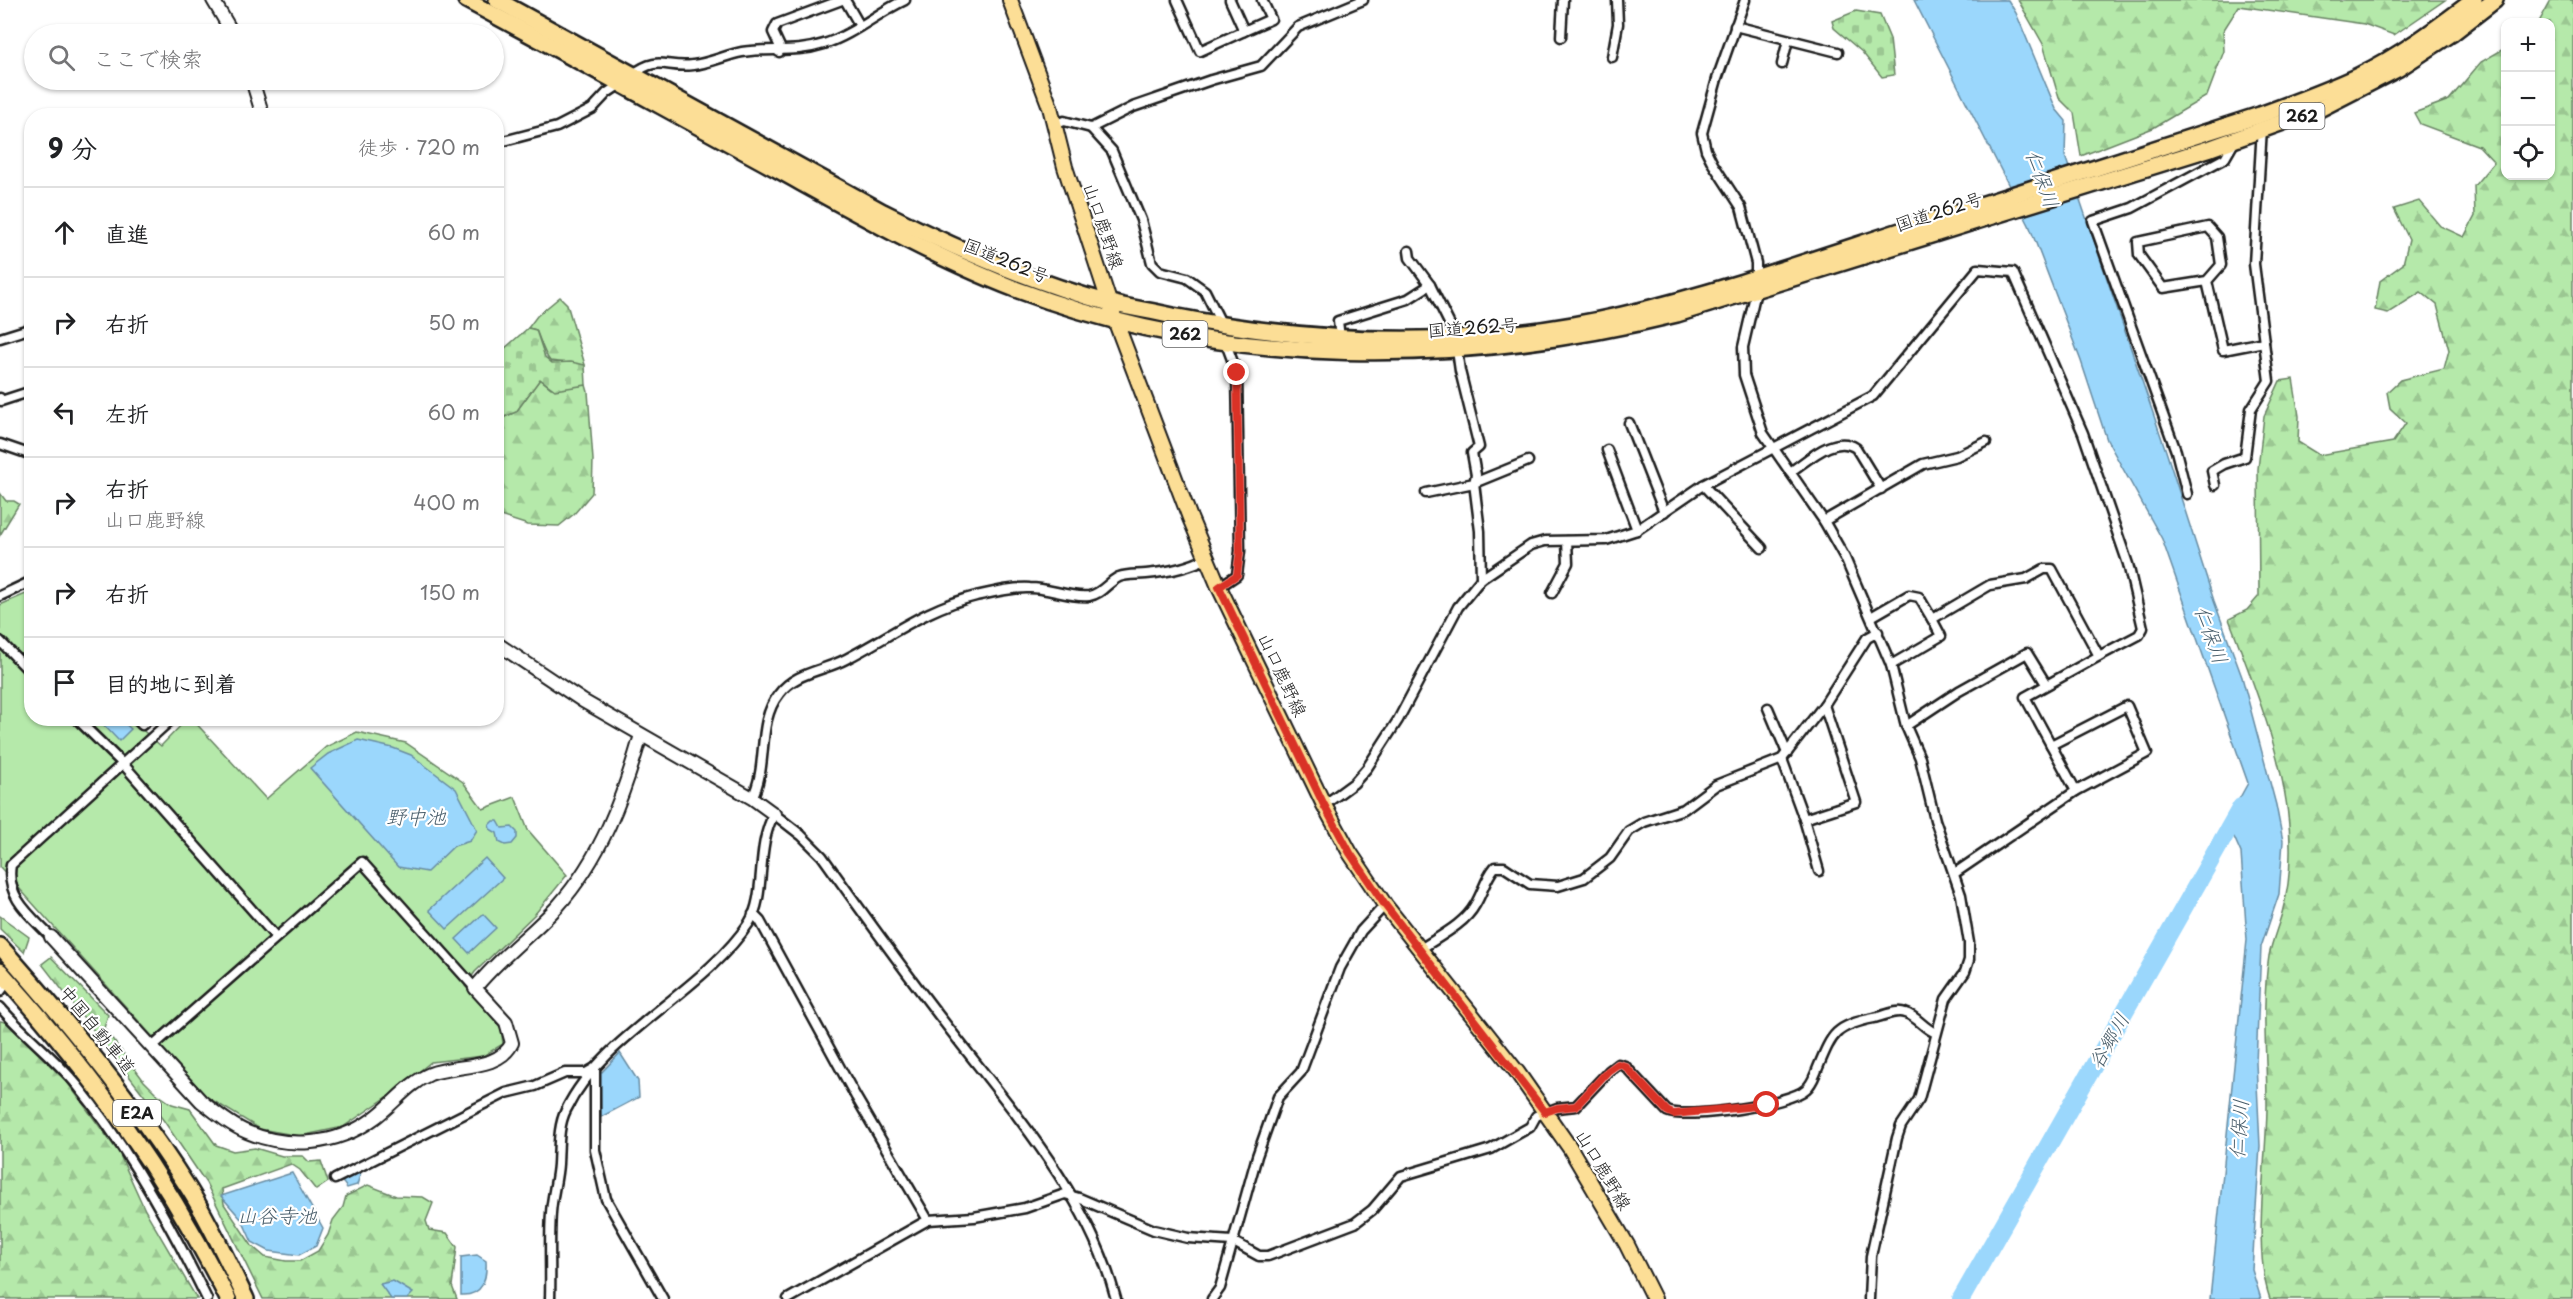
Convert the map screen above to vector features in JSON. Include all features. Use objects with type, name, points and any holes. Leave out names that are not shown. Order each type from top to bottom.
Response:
[{"type":"highway","name":"国道262号","points":[[466,0],[498,4],[626,80],[920,246],[1020,291],[1115,320],[1225,341],[1343,351],[1457,344]]},
{"type":"highway","name":"国道262号","points":[[2083,179],[2236,139],[2262,123],[2360,75],[2440,26],[2474,0]]},
{"type":"highway","name":"国道262号","points":[[626,80],[928,235],[1013,270],[1111,303],[1222,326],[1340,338],[1514,346],[1619,328],[2262,123],[2319,110],[2365,87],[2451,34],[2495,0]]},
{"type":"highway","name":"中国自動車道","points":[[0,946],[106,1070],[155,1138],[205,1217],[246,1299]]},
{"type":"highway","name":"中国自動車道","points":[[0,970],[93,1080],[124,1123],[184,1214],[228,1299]]},
{"type":"main road","name":"山口鹿野線","points":[[1010,0],[1050,107],[1065,167],[1115,320],[1170,468],[1219,587],[1324,805],[1350,853],[1385,905],[1545,1112],[1570,1148],[1628,1245],[1654,1299]]},
{"type":"street","points":[[213,0],[227,24]]},
{"type":"street","points":[[779,51],[780,47],[773,32],[777,24],[843,0],[860,26]]},
{"type":"street","points":[[504,141],[557,127],[592,109],[607,93],[642,67],[665,62],[681,66],[695,65],[740,53],[795,52],[825,44],[905,0]]},
{"type":"street","points":[[1177,0],[1200,51],[1271,19],[1262,0]]},
{"type":"street","points":[[1230,0],[1244,31]]},
{"type":"street","points":[[1091,128],[1133,107],[1211,80],[1261,66],[1298,27],[1363,0]]},
{"type":"street","points":[[1561,37],[1563,0]]},
{"type":"street","points":[[1612,57],[1618,24],[1617,0]]},
{"type":"street","points":[[1745,0],[1708,107],[1702,133],[1706,150],[1713,164],[1741,207],[1757,284],[1743,347],[1744,375],[1763,433],[1824,521],[1845,558],[1878,632],[1891,665],[1906,726],[1920,758],[1935,820],[1954,873],[1969,943],[1969,960],[1965,972],[1946,999],[1919,1099],[1901,1126],[1897,1138],[1871,1256],[1869,1299]]},
{"type":"street","points":[[1735,26],[1838,52]]},
{"type":"street","points":[[1782,64],[1788,40]]},
{"type":"street","points":[[255,90],[261,108]]},
{"type":"street","points":[[1054,125],[1064,121],[1091,128],[1112,151],[1141,220],[1152,263],[1160,272],[1187,278],[1205,291],[1222,326]]},
{"type":"street","points":[[2215,485],[2212,471],[2224,464],[2245,458],[2251,408],[2269,381],[2254,264],[2262,123]]},
{"type":"street","points":[[2187,494],[2176,451],[2093,221],[2132,208],[2225,158],[2236,139]]},
{"type":"street","points":[[2208,227],[2217,237],[2221,265],[2207,281],[2163,288],[2139,255],[2138,242],[2208,227]]},
{"type":"street","points":[[1409,251],[1410,258],[1430,285],[1457,344],[1460,371],[1479,447],[1472,453],[1476,475],[1474,483],[1480,531],[1481,579]]},
{"type":"street","points":[[1324,805],[1354,783],[1367,768],[1398,720],[1458,607],[1481,579],[1531,545],[1545,541],[1606,540],[1637,530],[1703,485],[1873,396],[1978,269],[2013,272],[2083,433],[2128,564],[2143,628],[2139,635],[2025,697],[2076,791]]},
{"type":"street","points":[[2207,281],[2223,350],[2264,342]]},
{"type":"street","points":[[1340,338],[1338,321],[1386,304],[1408,299],[1430,285]]},
{"type":"street","points":[[0,338],[24,330]]},
{"type":"street","points":[[1219,587],[1237,575],[1240,551],[1237,373],[1225,341]]},
{"type":"street","points":[[0,398],[1,400],[24,393]]},
{"type":"street","points":[[1629,423],[1664,512]]},
{"type":"street","points":[[1824,521],[1923,464],[1956,456],[1986,442]]},
{"type":"street","points":[[1790,472],[1821,450],[1839,443],[1851,444],[1856,448],[1881,489]]},
{"type":"street","points":[[0,444],[24,452]]},
{"type":"street","points":[[1607,450],[1637,530]]},
{"type":"street","points":[[1426,493],[1474,483],[1528,461]]},
{"type":"street","points":[[1703,485],[1761,548]]},
{"type":"street","points":[[1552,592],[1568,563],[1567,541]]},
{"type":"street","points":[[752,798],[762,768],[766,726],[771,709],[778,694],[799,676],[829,668],[920,615],[956,602],[978,596],[1030,588],[1090,596],[1104,590],[1121,576],[1173,570],[1207,558]]},
{"type":"street","points":[[1932,619],[1990,585],[2026,579],[2044,569],[2052,569],[2099,656]]},
{"type":"street","points":[[0,596],[24,585]]},
{"type":"street","points":[[1871,617],[1909,595],[1919,597],[1941,636],[1891,665]]},
{"type":"street","points":[[1419,950],[1463,920],[1475,906],[1487,876],[1495,867],[1504,867],[1530,884],[1558,886],[1584,878],[1610,858],[1629,831],[1644,822],[1684,809],[1716,785],[1785,756],[1824,705],[1868,638],[1878,632]]},
{"type":"street","points":[[0,641],[24,666]]},
{"type":"street","points":[[504,648],[583,701],[752,798],[801,835],[822,856],[931,1006],[1025,1127],[1072,1195],[1104,1262],[1116,1299]]},
{"type":"street","points":[[1906,726],[1959,691],[2027,653],[2046,684]]},
{"type":"street","points":[[1804,819],[1856,802],[1824,705]]},
{"type":"street","points":[[1954,873],[2076,791],[2147,753],[2127,706],[2051,745]]},
{"type":"street","points":[[1768,708],[1785,756],[1818,871]]},
{"type":"street","points":[[84,726],[123,764],[276,937]]},
{"type":"street","points":[[152,1047],[362,862],[506,1022],[512,1043],[508,1051],[492,1061],[431,1074],[411,1085],[391,1106],[371,1121],[354,1131],[321,1141],[301,1143],[270,1140],[245,1131],[225,1120],[201,1101],[17,901],[10,883],[11,865],[164,726]]},
{"type":"street","points":[[475,987],[507,952],[556,907],[602,843],[628,780],[641,735]]},
{"type":"street","points":[[335,1179],[506,1093],[535,1086],[565,1073],[586,1073],[595,1068],[719,957],[753,914],[757,905],[762,849],[767,827],[774,814]]},
{"type":"street","points":[[1212,1299],[1220,1288],[1257,1156],[1278,1097],[1301,1072],[1340,968],[1361,931],[1385,905]]},
{"type":"street","points":[[753,914],[760,921],[856,1097],[928,1220]]},
{"type":"street","points":[[0,1007],[48,1053],[123,1148],[207,1299]]},
{"type":"street","points":[[788,1299],[928,1220],[974,1217],[1017,1210],[1065,1194],[1154,1230],[1188,1238],[1232,1241],[1259,1256],[1268,1256],[1355,1223],[1372,1210],[1401,1176],[1491,1149],[1530,1127],[1536,1116],[1557,1108],[1576,1106],[1608,1071],[1618,1064],[1625,1066],[1667,1111],[1673,1114],[1767,1105],[1804,1092],[1812,1084],[1828,1041],[1852,1023],[1899,1011],[1907,1013],[1936,1033]]},
{"type":"street","points":[[550,1299],[551,1216],[561,1123],[566,1110],[595,1068]]},
{"type":"street","points":[[595,1068],[595,1150],[606,1199],[663,1299]]},
{"type":"green space","points":[[2018,0],[2445,0],[2394,35],[2364,24],[2239,6],[2223,31],[2224,51],[2207,96],[2153,128],[2081,156],[2074,113],[2059,98],[2043,44]]},
{"type":"green space","points":[[2551,0],[2573,0],[2573,1299],[2270,1299],[2265,1279],[2261,1230],[2267,1105],[2265,993],[2269,956],[2288,883],[2289,825],[2279,765],[2270,734],[2229,619],[2247,610],[2259,596],[2258,469],[2264,416],[2280,381],[2293,379],[2299,416],[2298,442],[2319,455],[2393,442],[2406,423],[2390,408],[2387,392],[2400,380],[2444,369],[2449,350],[2437,305],[2421,292],[2388,313],[2375,310],[2380,281],[2403,264],[2409,239],[2394,209],[2419,201],[2440,226],[2464,237],[2475,216],[2474,186],[2494,162],[2479,146],[2420,124],[2414,113],[2449,100],[2481,62],[2501,50],[2501,180],[2555,180],[2555,18],[2541,18]]},
{"type":"green space","points":[[1856,11],[1880,15],[1890,39],[1894,75],[1882,77],[1862,52],[1834,28],[1832,21]]},
{"type":"green space","points":[[560,297],[567,304],[585,365],[550,361],[536,330],[528,328],[537,316]]},
{"type":"green space","points":[[528,328],[536,330],[545,357],[552,363],[571,362],[585,365],[586,385],[555,390],[540,379],[516,412],[504,417],[504,349]]},
{"type":"green space","points":[[540,379],[551,388],[586,385],[593,460],[592,493],[574,514],[559,526],[528,525],[504,517],[504,417],[516,412]]},
{"type":"green space","points":[[0,493],[6,501],[19,504],[0,535]]},
{"type":"green space","points":[[24,595],[24,726],[138,726],[161,746],[180,726],[198,726],[266,799],[326,747],[357,732],[406,743],[463,782],[483,809],[515,797],[528,830],[567,875],[535,914],[475,972],[465,986],[501,1028],[503,1044],[483,1056],[431,1062],[390,1095],[343,1127],[300,1136],[260,1129],[207,1097],[0,867],[0,605]]},
{"type":"green space","points":[[0,916],[29,937],[24,952],[0,929]]},
{"type":"green space","points":[[51,957],[108,1015],[104,1028],[144,1081],[172,1104],[190,1109],[216,1145],[233,1151],[255,1148],[282,1156],[303,1156],[309,1162],[321,1161],[328,1182],[316,1190],[300,1170],[291,1164],[222,1189],[224,1204],[252,1246],[265,1257],[300,1261],[318,1251],[328,1235],[333,1220],[343,1207],[346,1196],[368,1185],[396,1196],[423,1197],[433,1203],[426,1221],[429,1230],[447,1233],[457,1247],[452,1286],[457,1299],[263,1299],[206,1183],[164,1121],[42,964]]},
{"type":"green space","points":[[0,1021],[6,1022],[67,1082],[119,1153],[145,1210],[197,1299],[0,1299]]},
{"type":"water","name":"仁保川","points":[[1914,0],[2008,0],[2016,13],[2056,109],[2066,121],[2065,156],[2166,451],[2214,601],[2242,677],[2276,805],[2283,841],[2279,894],[2261,947],[2256,1063],[2260,1146],[2252,1270],[2261,1299],[2210,1299],[2247,940],[2241,853],[2227,821],[2248,783],[2162,539],[2107,440],[2081,361],[2029,225]]},
{"type":"water","points":[[105,726],[128,726],[131,729],[119,741]]},
{"type":"water","name":"野中池","points":[[358,740],[393,748],[411,755],[456,789],[477,830],[470,841],[454,846],[427,872],[398,867],[310,768],[328,754]]},
{"type":"water","points":[[493,821],[498,821],[502,828],[512,827],[517,832],[517,838],[512,844],[505,845],[499,842],[497,833],[490,829],[489,825]]},
{"type":"water","points":[[485,858],[503,878],[447,929],[429,910]]},
{"type":"water","points":[[483,914],[496,928],[469,953],[456,939]]},
{"type":"water","points":[[620,1053],[638,1081],[639,1097],[601,1117],[600,1074]]},
{"type":"water","points":[[361,1172],[357,1185],[347,1188],[340,1179]]},
{"type":"water","name":"山谷寺池","points":[[292,1173],[323,1228],[316,1246],[299,1255],[269,1251],[252,1242],[242,1220],[221,1196]]},
{"type":"water","points":[[477,1255],[486,1261],[486,1274],[482,1285],[474,1293],[461,1295],[461,1257]]},
{"type":"water","points":[[393,1281],[413,1293],[407,1299],[391,1299],[380,1284]]},
{"type":"waterway","name":"谷郷川","points":[[1961,1299],[2241,807]]},
{"type":"route","points":[[1237,373],[1240,551],[1237,575],[1219,587],[1324,805],[1350,853],[1385,905],[1545,1112],[1576,1106],[1608,1071],[1618,1064],[1625,1066],[1667,1111],[1673,1114],[1692,1114],[1767,1105]]}]
